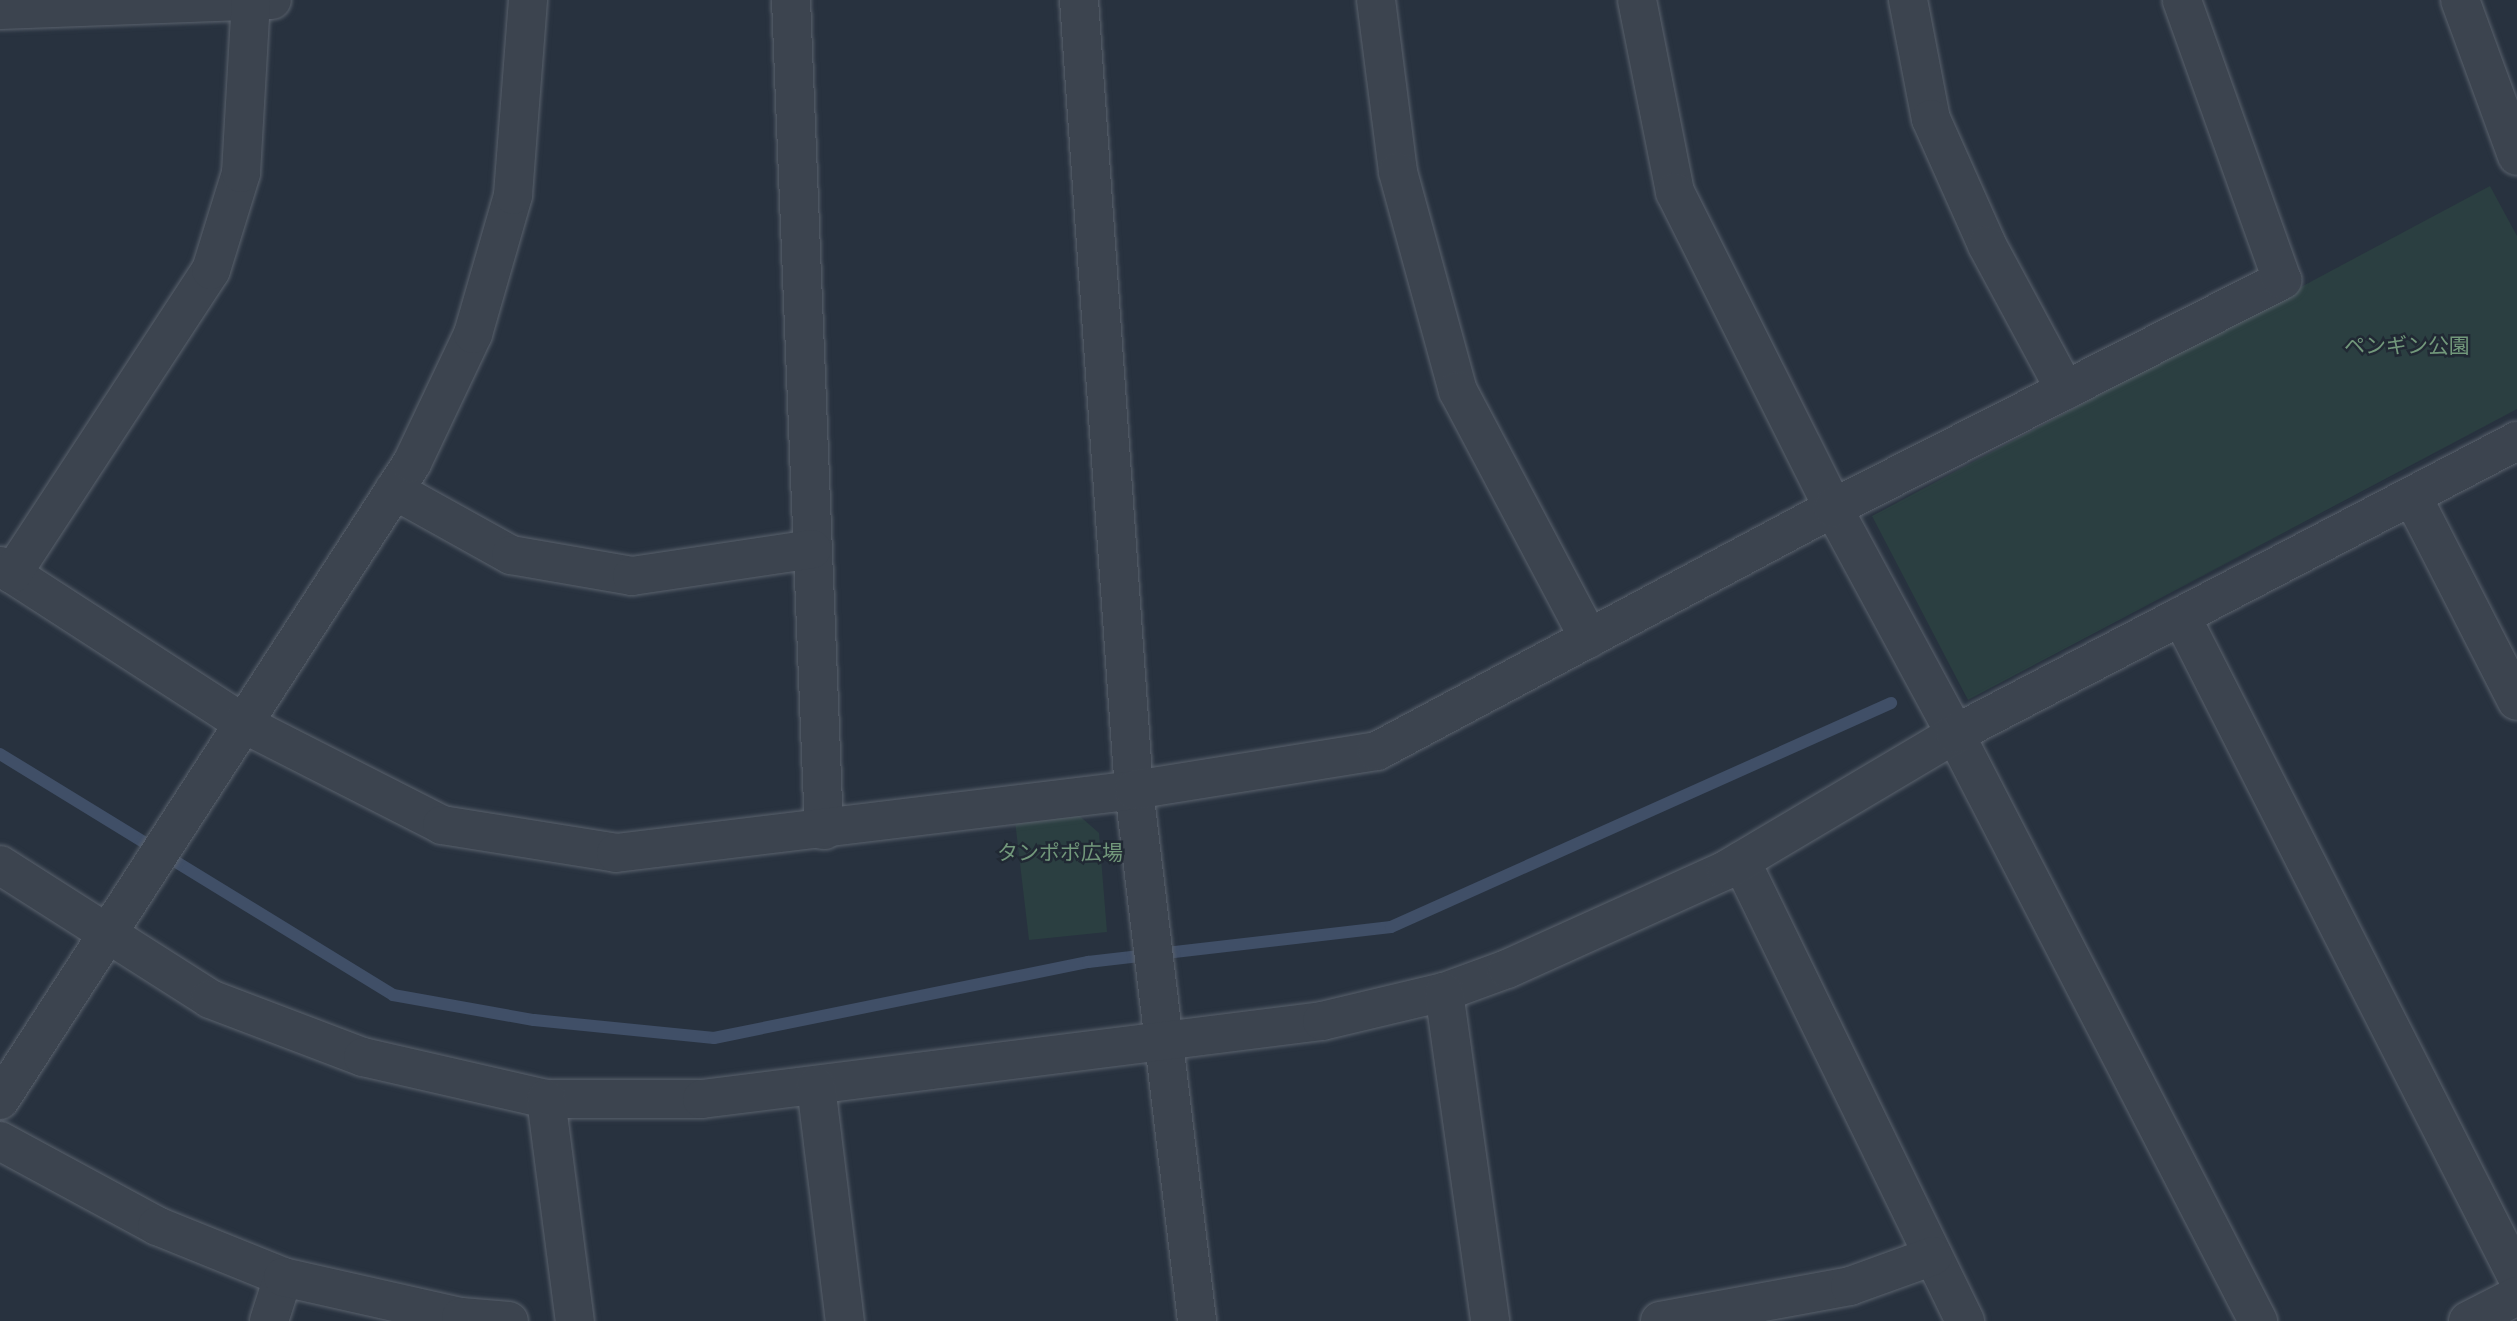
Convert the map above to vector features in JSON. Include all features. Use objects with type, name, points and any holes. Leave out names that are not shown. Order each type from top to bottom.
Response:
[{"type":"street","points":[[251,0],[241,173],[211,270],[6,570],[244,724],[442,825],[616,853],[824,830],[1134,790],[1377,751],[1833,508],[2281,280],[2182,0]]},
{"type":"street","points":[[0,10],[272,0]]},
{"type":"street","points":[[0,1100],[412,463],[473,334],[513,195],[528,0]]},
{"type":"street","points":[[791,0],[824,830]]},
{"type":"street","points":[[1079,0],[1134,790],[1197,1321]]},
{"type":"street","points":[[1376,0],[1398,173],[1458,391],[1589,638]]},
{"type":"street","points":[[1637,0],[1675,192],[1833,508],[1955,734],[2258,1321]]},
{"type":"street","points":[[1908,0],[1931,119],[1987,245],[2065,390]]},
{"type":"street","points":[[2460,0],[2516,152]]},
{"type":"street","points":[[0,865],[210,999],[351,1052],[547,1099],[702,1099],[1322,1021],[1444,992],[1507,969],[1741,861],[1955,734],[2517,440]]},
{"type":"street","points":[[394,490],[511,555],[632,576],[812,549]]},
{"type":"street","points":[[2412,496],[2517,701]]},
{"type":"street","points":[[2181,616],[2517,1277]]},
{"type":"street","points":[[1741,861],[1965,1321]]},
{"type":"street","points":[[1444,992],[1490,1321]]},
{"type":"street","points":[[816,1086],[845,1321]]},
{"type":"street","points":[[547,1099],[575,1321]]},
{"type":"street","points":[[0,1141],[157,1226],[283,1277],[461,1317],[509,1321]]},
{"type":"street","points":[[1660,1321],[1850,1286],[1933,1256]]},
{"type":"street","points":[[269,1321],[283,1277]]},
{"type":"street","points":[[2468,1321],[2517,1296]]},
{"type":"green space","name":"ペンギン公園","points":[[2490,186],[2517,236],[2517,409],[1968,700],[1872,516]]},
{"type":"green space","name":"タンポポ広場","points":[[1074,811],[1099,833],[1107,932],[1029,940],[1015,821]]},
{"type":"waterway","points":[[0,754],[393,995],[534,1020],[714,1038],[1088,962],[1391,927],[1891,703]]}]
